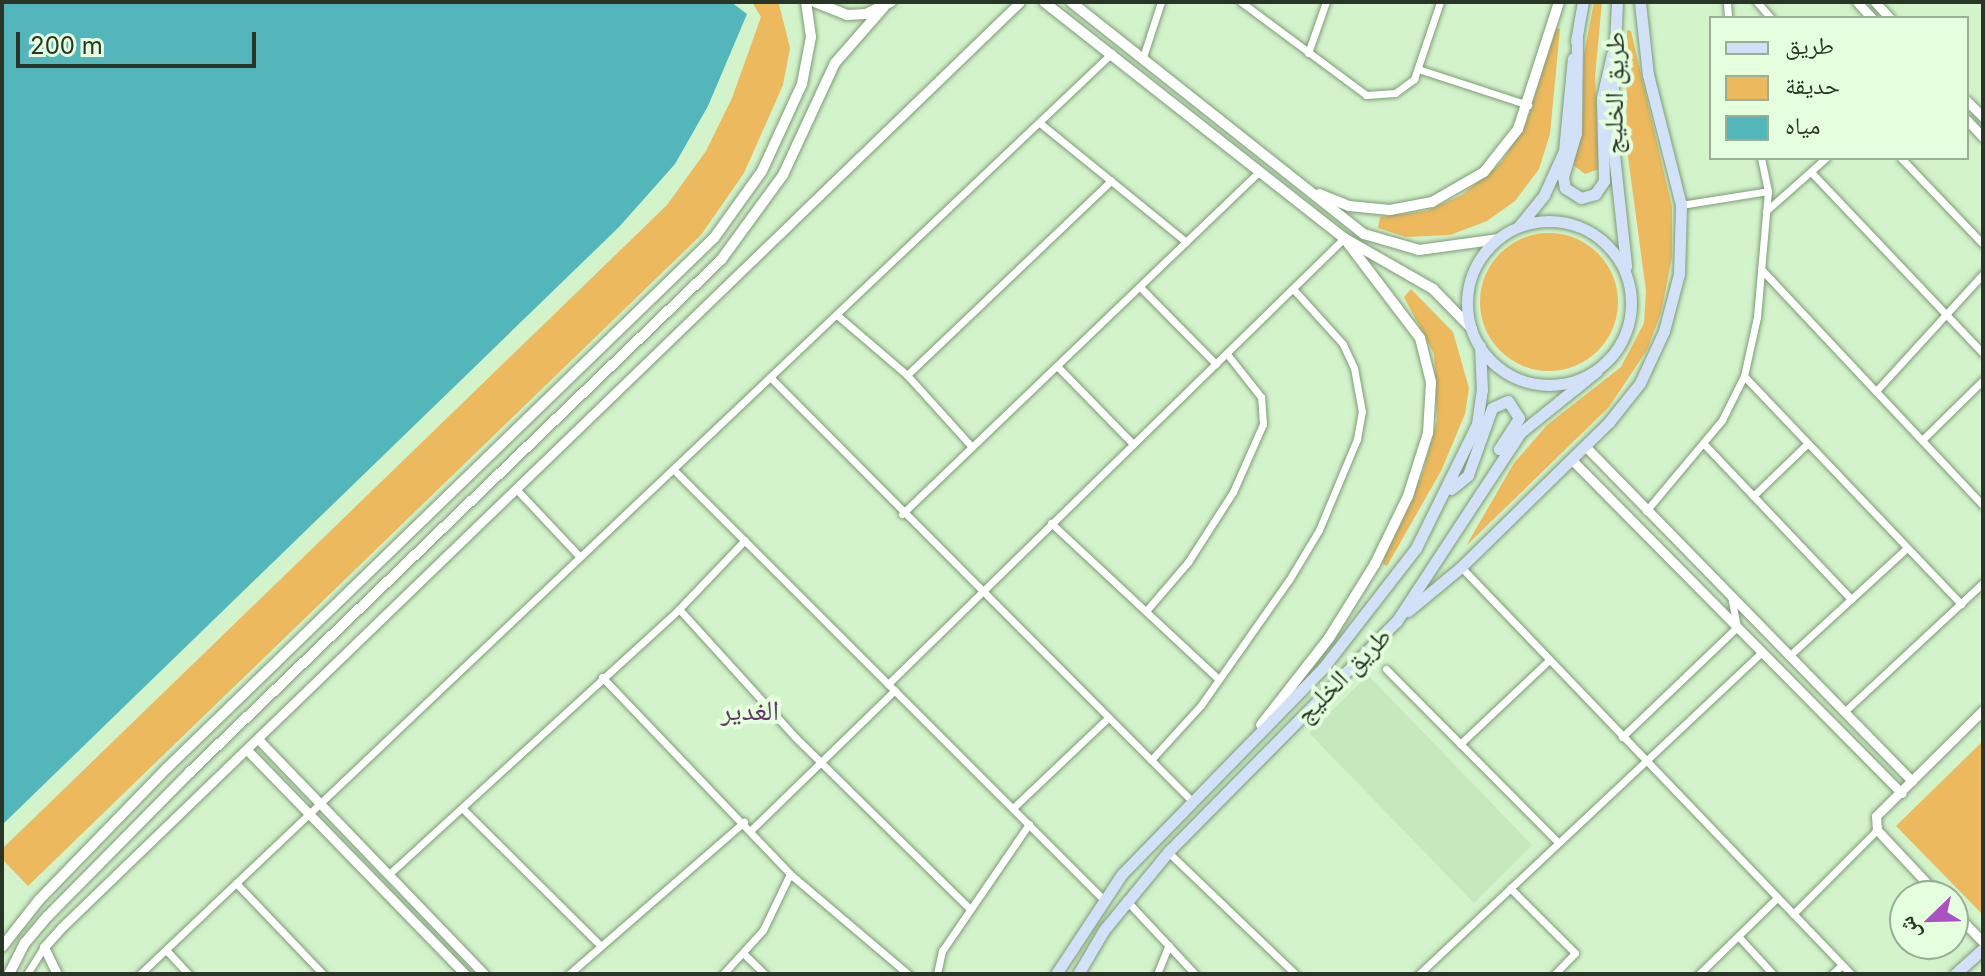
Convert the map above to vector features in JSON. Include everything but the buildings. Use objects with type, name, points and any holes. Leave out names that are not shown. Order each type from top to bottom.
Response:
[{"type":"main road","points":[[2,947],[39,900],[167,768],[714,238],[762,171],[802,84],[811,37],[806,2]]},
{"type":"main road","points":[[815,2],[847,15],[887,5]]},
{"type":"main road","points":[[1044,2],[1344,238],[1433,289],[1472,329]]},
{"type":"main road","points":[[1071,2],[1354,227],[1389,245],[1435,250],[1499,239]]},
{"type":"main road","points":[[1303,186],[1368,209],[1432,202],[1471,182],[1495,162],[1528,105],[1559,2]]},
{"type":"main road","name":"طريق الخليج","points":[[1519,226],[1544,195],[1564,151],[1583,2]]},
{"type":"main road","name":"طريق الخليج","points":[[1617,2],[1612,54],[1613,167],[1628,279]]},
{"type":"main road","points":[[1396,622],[1461,567],[1585,446],[1640,383],[1664,331],[1679,274],[1681,205],[1648,75],[1640,2]]},
{"type":"main road","points":[[9,974],[25,943],[48,916],[190,772],[721,260],[783,175],[835,63],[887,5]]},
{"type":"main road","points":[[1577,37],[1576,133],[1563,177],[1565,188],[1581,198],[1595,194],[1604,181],[1602,98],[1612,54]]},
{"type":"main road","points":[[1554,221],[1578,226],[1600,238],[1628,279],[1627,330],[1615,353],[1597,371],[1563,384],[1527,383],[1505,373],[1480,346],[1472,329],[1467,297],[1471,278],[1499,239],[1519,226],[1554,221]]},
{"type":"main road","points":[[1249,741],[1356,597],[1408,496],[1428,433],[1431,382],[1420,338],[1344,238]]},
{"type":"main road","name":"طريق الخليج","points":[[1056,974],[1102,898],[1249,741],[1323,668],[1380,600],[1448,492],[1477,424],[1482,390],[1480,346]]},
{"type":"main road","name":"طريق الخليج","points":[[1078,974],[1126,900],[1168,852],[1396,622],[1521,432],[1597,371]]},
{"type":"main road","points":[[1448,492],[1468,475],[1492,408],[1501,401],[1514,405],[1519,418],[1469,507]]},
{"type":"main road","points":[[1955,974],[1983,949]]},
{"type":"street","points":[[27,974],[44,947],[1020,2]]},
{"type":"street","points":[[1143,57],[1161,2]]},
{"type":"street","points":[[1241,2],[1366,95],[1395,93],[1418,69],[1440,2]]},
{"type":"street","points":[[1308,53],[1326,2]]},
{"type":"street","points":[[140,974],[1041,124],[1112,53]]},
{"type":"street","points":[[1418,69],[1528,105]]},
{"type":"street","points":[[1969,122],[1983,137]]},
{"type":"street","points":[[1041,124],[1186,242]]},
{"type":"street","points":[[1646,511],[1704,444],[1744,376],[1761,269],[1768,191],[1761,160]]},
{"type":"street","points":[[1766,211],[1824,160]]},
{"type":"street","points":[[1903,160],[1983,244]]},
{"type":"street","points":[[902,514],[1260,171]]},
{"type":"street","points":[[1811,172],[1983,353]]},
{"type":"street","points":[[907,375],[1111,181]]},
{"type":"street","points":[[1681,205],[1768,191]]},
{"type":"street","points":[[752,829],[981,592],[1295,291],[1344,238]]},
{"type":"street","points":[[1761,269],[1922,440],[1980,495],[1983,505]]},
{"type":"street","points":[[1876,391],[1983,274]]},
{"type":"street","points":[[1140,287],[1216,364]]},
{"type":"street","points":[[1151,760],[1218,679],[1319,530],[1357,439],[1362,412],[1354,368],[1343,344],[1295,291]]},
{"type":"street","points":[[837,315],[907,375],[972,447]]},
{"type":"street","points":[[1146,611],[1188,562],[1233,492],[1263,424],[1261,397],[1227,354]]},
{"type":"street","points":[[1057,366],[1133,444]]},
{"type":"street","points":[[1744,376],[1961,604]]},
{"type":"street","points":[[770,377],[902,514],[1192,801]]},
{"type":"street","points":[[1922,440],[1983,380]]},
{"type":"street","points":[[1753,496],[1808,443]]},
{"type":"street","points":[[1704,444],[1851,599]]},
{"type":"street","points":[[1585,446],[1912,781]]},
{"type":"street","points":[[1571,459],[1901,793]]},
{"type":"street","points":[[673,469],[1102,898]]},
{"type":"street","points":[[516,489],[580,557]]},
{"type":"street","points":[[1051,523],[1218,679]]},
{"type":"street","points":[[388,875],[679,609],[745,540]]},
{"type":"street","points":[[1789,656],[1907,548]]},
{"type":"street","points":[[1461,567],[1851,974]]},
{"type":"street","points":[[1844,712],[1983,583]]},
{"type":"street","points":[[1731,596],[1737,627]]},
{"type":"street","points":[[679,609],[820,761],[969,908]]},
{"type":"street","points":[[1622,737],[1737,627]]},
{"type":"street","points":[[1423,973],[1762,652]]},
{"type":"street","points":[[1460,744],[1548,661]]},
{"type":"street","points":[[1386,669],[1558,842]]},
{"type":"street","points":[[602,677],[752,829],[790,874],[908,974]]},
{"type":"street","points":[[1924,880],[1877,830],[1876,816],[1983,710]]},
{"type":"street","points":[[1013,808],[1108,718]]},
{"type":"street","points":[[258,739],[484,974]]},
{"type":"street","points":[[247,750],[465,974]]},
{"type":"street","points":[[463,809],[600,945]]},
{"type":"street","points":[[569,974],[744,822]]},
{"type":"street","points":[[937,974],[942,951],[1029,824]]},
{"type":"street","points":[[1793,914],[1877,830]]},
{"type":"street","points":[[1168,852],[1295,974]]},
{"type":"street","points":[[723,974],[744,954],[777,906],[790,874]]},
{"type":"street","points":[[236,883],[323,974]]},
{"type":"street","points":[[1510,888],[1575,953],[1555,974]]},
{"type":"street","points":[[1699,974],[1777,898]]},
{"type":"street","points":[[1126,900],[1195,974]]},
{"type":"street","points":[[1969,928],[1983,942]]},
{"type":"street","points":[[1738,936],[1773,974]]},
{"type":"street","points":[[1157,974],[1169,945]]},
{"type":"street","points":[[44,947],[57,974]]},
{"type":"street","points":[[166,950],[188,974]]},
{"type":"street","points":[[744,954],[765,974]]},
{"type":"street","points":[[1832,974],[1842,965]]},
{"type":"shaded area","points":[[1368,675],[1532,845],[1474,903],[1309,733]]},
{"type":"green space","points":[[752,2],[779,4],[790,48],[783,85],[744,173],[701,235],[28,886],[2,859],[2,849],[667,205],[706,151],[732,98],[761,17]]},
{"type":"green space","points":[[1594,2],[1602,2],[1595,77],[1599,169],[1585,174],[1572,164],[1582,129],[1584,54]]},
{"type":"green space","points":[[1556,28],[1560,29],[1550,134],[1539,169],[1515,201],[1487,221],[1450,235],[1406,237],[1378,228],[1380,217],[1426,211],[1462,195],[1501,163],[1527,121]]},
{"type":"green space","points":[[1627,30],[1631,31],[1672,207],[1672,257],[1661,313],[1647,350],[1609,407],[1466,546],[1514,463],[1547,425],[1621,367],[1644,323],[1646,291],[1626,142]]},
{"type":"green space","points":[[1549,233],[1575,238],[1598,253],[1613,276],[1618,302],[1613,328],[1598,351],[1575,366],[1549,371],[1523,366],[1500,351],[1485,328],[1480,302],[1485,276],[1500,253],[1523,238]]},
{"type":"green space","points":[[1411,289],[1453,332],[1469,388],[1465,414],[1441,471],[1387,566],[1382,563],[1423,472],[1437,420],[1434,354],[1404,297]]},
{"type":"green space","points":[[1983,741],[1983,915],[1969,901],[1969,880],[1949,880],[1896,826]]},
{"type":"water","points":[[2,2],[731,2],[747,14],[708,106],[675,164],[619,227],[2,825]]},
{"type":"district","name":"الغدير","points":[[750,710]]}]
